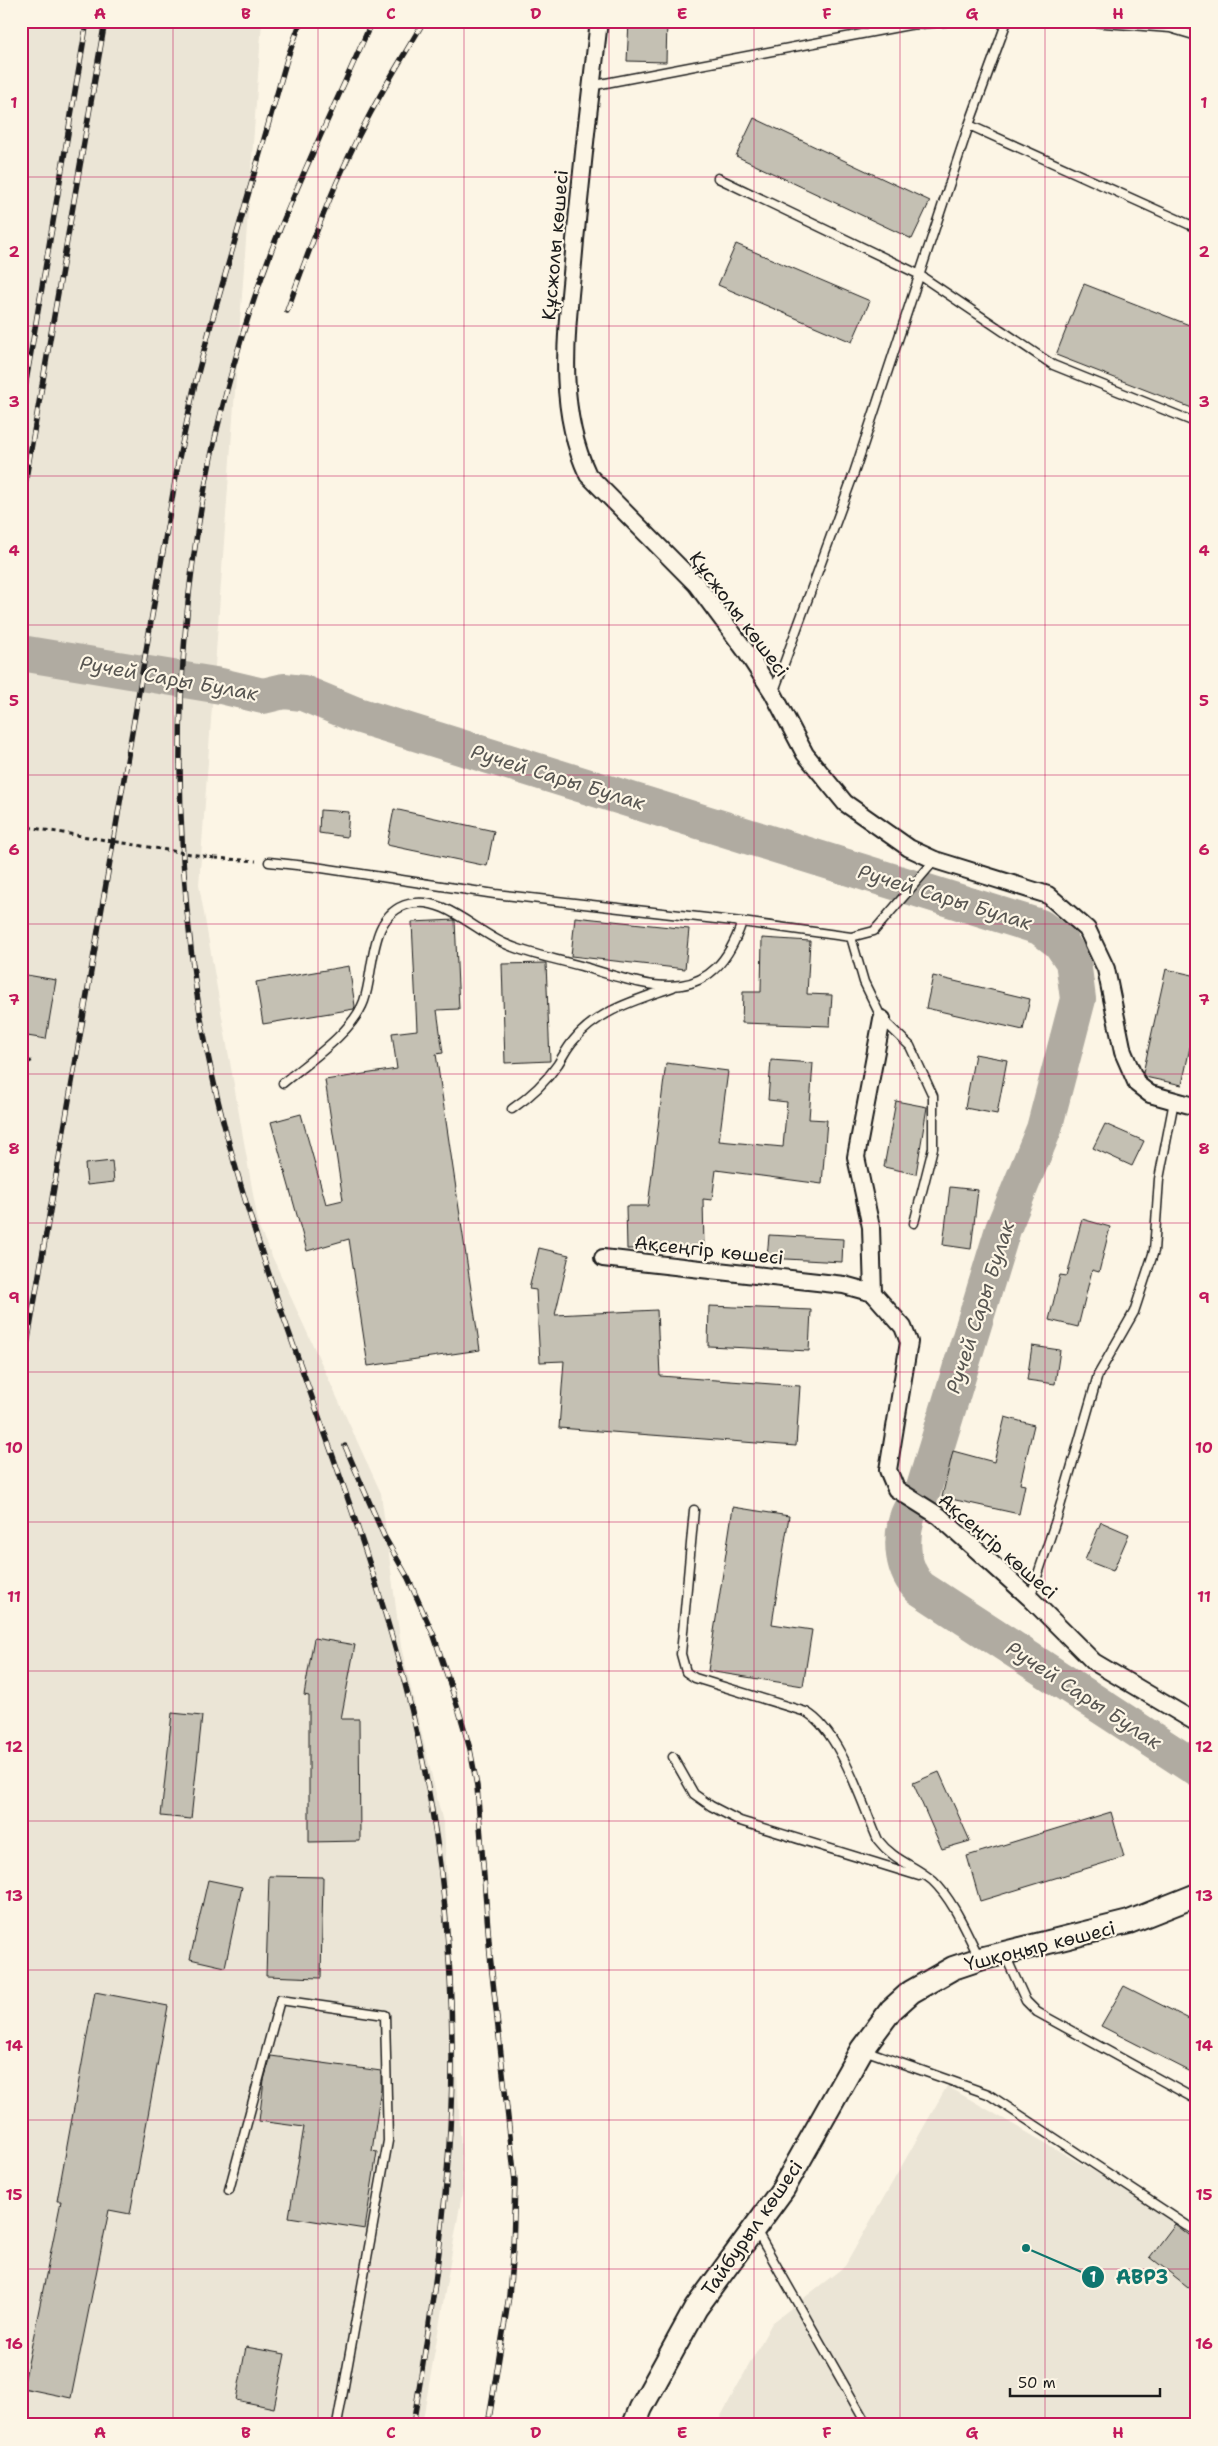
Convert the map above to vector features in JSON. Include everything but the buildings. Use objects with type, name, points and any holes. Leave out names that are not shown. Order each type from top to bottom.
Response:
[{"type":"main road","name":"Үшқоңыр көшесі","points":[[891,2010],[928,1980],[953,1968],[980,1959],[1129,1922],[1197,1895]]},
{"type":"main road","name":"Тайбурыл көшесі","points":[[634,2425],[641,2408],[696,2308],[783,2189],[862,2049],[891,2010]]},
{"type":"street","name":"Құсжолы көшесі","points":[[598,21],[590,86],[566,365],[569,418],[578,453],[588,475],[696,584],[745,650],[773,693],[805,754],[845,803],[909,848],[934,860],[1048,895],[1069,911],[1087,929],[1106,969],[1123,1052],[1137,1084],[1150,1094],[1197,1106]]},
{"type":"street","points":[[873,1293],[871,1227],[856,1157],[882,1019]]},
{"type":"street","name":"Ақсеңгір көшесі","points":[[603,1258],[844,1286],[873,1293],[903,1327],[909,1342],[888,1470],[896,1489],[939,1516],[1030,1598],[1094,1662],[1197,1723]]},
{"type":"lane","points":[[590,86],[909,25],[953,21]]},
{"type":"lane","points":[[773,693],[854,473],[918,274],[1007,21]]},
{"type":"lane","points":[[1078,21],[1170,28],[1197,36]]},
{"type":"lane","points":[[969,125],[1197,228]]},
{"type":"lane","points":[[718,178],[918,274],[1053,365],[1197,423]]},
{"type":"lane","points":[[269,862],[495,894],[742,922],[851,937],[874,931],[934,860]]},
{"type":"lane","points":[[283,1083],[352,1024],[364,1002],[382,923],[394,910],[409,904],[427,902],[448,911],[507,945],[613,977],[643,984],[675,986]]},
{"type":"lane","points":[[512,1109],[534,1094],[560,1062],[572,1042],[588,1025],[605,1013],[675,986],[702,979],[717,968],[736,940],[742,922]]},
{"type":"lane","points":[[851,937],[864,982],[882,1019],[910,1046],[933,1096],[933,1148],[914,1223]]},
{"type":"lane","points":[[1030,1598],[1057,1517],[1098,1375],[1134,1312],[1154,1251],[1159,1179],[1174,1101]]},
{"type":"lane","points":[[694,1510],[681,1654],[686,1672],[695,1678],[806,1712],[816,1718],[827,1730],[837,1747],[878,1840],[885,1850],[902,1863],[931,1879],[944,1892],[980,1959]]},
{"type":"lane","points":[[673,1757],[694,1794],[711,1806],[740,1821],[931,1879]]},
{"type":"lane","points":[[1004,1954],[1026,2001],[1037,2012],[1197,2100]]},
{"type":"lane","points":[[229,2190],[280,2000],[384,2015],[388,2141],[337,2425]]},
{"type":"lane","points":[[862,2049],[988,2094],[1197,2232]]},
{"type":"lane","points":[[755,2228],[867,2425]]},
{"type":"path","points":[[21,826],[216,858],[269,862]]},
{"type":"path","points":[[21,1066],[33,1060]]},
{"type":"shaded area","points":[[21,21],[262,21],[199,885],[259,1228],[381,1493],[401,1647],[444,1827],[463,2188],[422,2425],[21,2425]]},
{"type":"shaded area","points":[[947,2086],[1197,2231],[1197,2425],[716,2425],[772,2323],[845,2266]]},
{"type":"waterway","name":"Ручей Сары Булак","points":[[21,653],[221,686],[263,696],[284,691],[303,693],[354,714],[1040,927],[1060,942],[1073,961],[1078,999],[1044,1129],[1003,1229],[923,1491],[908,1515],[903,1546],[904,1555],[909,1573],[920,1588],[1197,1769]]},
{"type":"railway","points":[[21,411],[87,21]]},
{"type":"railway","points":[[21,507],[105,21]]},
{"type":"railway","points":[[21,1380],[179,458],[194,388],[211,324],[287,59],[301,21]]},
{"type":"railway","points":[[372,21],[308,163],[272,249],[242,335],[219,422],[201,510],[188,599],[182,688],[180,777],[184,867],[192,958],[206,1046],[226,1132],[250,1217],[366,1552],[392,1637],[419,1742],[438,1849],[449,1958],[452,2067],[451,2112],[440,2246],[413,2425]]},
{"type":"railway","points":[[287,311],[315,236],[346,162],[376,102],[424,21]]},
{"type":"railway","points":[[345,1446],[384,1536],[408,1578],[434,1636],[470,1749],[477,1786],[490,1955],[515,2181],[513,2249],[509,2296],[488,2425]]},
{"type":"place","name":"АВРЗ","points":[[1026,2248]]}]
